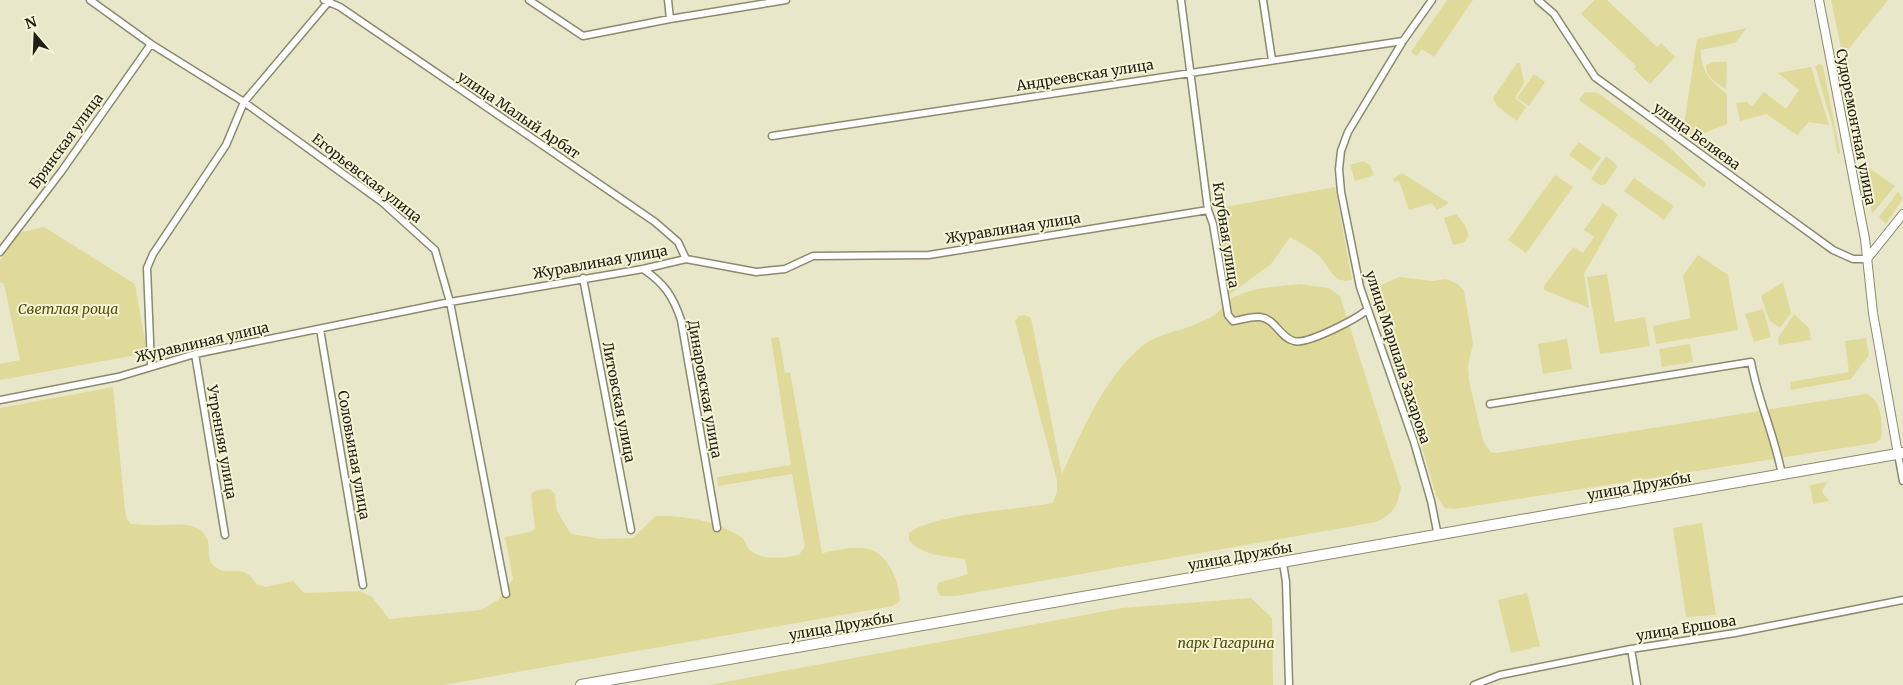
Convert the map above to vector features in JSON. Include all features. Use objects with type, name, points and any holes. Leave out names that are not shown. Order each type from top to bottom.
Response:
[{"type":"main road","name":"улица Дружбы","points":[[581,685],[1901,454]]},
{"type":"street","name":"Егорьевская улица","points":[[90,0],[151,44],[244,102],[382,202],[430,243],[435,250],[450,302],[506,594]]},
{"type":"street","points":[[529,0],[583,36],[670,19],[786,0]]},
{"type":"street","points":[[668,0],[670,19]]},
{"type":"street","name":"Клубная улица","points":[[1182,0],[1208,210],[1213,224],[1228,315],[1233,321],[1251,317],[1262,317],[1271,322],[1285,337],[1295,342],[1308,340],[1359,316],[1367,310]]},
{"type":"street","points":[[1263,0],[1272,60]]},
{"type":"street","name":"улица Маршала Захарова","points":[[1432,0],[1403,41],[1348,132],[1341,151],[1341,192],[1360,287],[1414,442],[1431,501],[1438,536]]},
{"type":"street","name":"улица Беляева","points":[[1538,0],[1554,14],[1595,78],[1833,250],[1852,259],[1867,258]]},
{"type":"street","name":"Судоремонтная улица","points":[[1819,0],[1867,258],[1872,313],[1901,454]]},
{"type":"street","points":[[151,365],[147,268],[153,254],[226,145],[244,102],[328,1]]},
{"type":"street","name":"улица Малый Арбат","points":[[328,1],[340,7],[662,228],[678,242],[686,259]]},
{"type":"street","name":"Андреевская улица","points":[[772,136],[1191,71],[1403,41]]},
{"type":"street","name":"Брянская улица","points":[[0,252],[60,172],[151,44]]},
{"type":"street","name":"Журавлиная улица","points":[[0,400],[118,377],[151,365],[195,354],[450,302],[643,269],[686,259],[756,272],[785,269],[813,256],[929,254],[1208,210]]},
{"type":"street","points":[[1867,258],[1903,214]]},
{"type":"street","name":"Динаровская улица","points":[[643,269],[668,289],[674,299],[681,320],[718,528]]},
{"type":"street","name":"Литовская улица","points":[[583,278],[631,530]]},
{"type":"street","name":"Соловьиная улица","points":[[320,329],[363,585]]},
{"type":"street","name":"Утренняя улица","points":[[195,354],[225,535]]},
{"type":"street","points":[[1490,404],[1751,362],[1757,395],[1773,436],[1782,475]]},
{"type":"street","points":[[1901,454],[1903,482]]},
{"type":"street","points":[[1283,563],[1286,582],[1289,685]]},
{"type":"street","name":"улица Ершова","points":[[1479,684],[1500,675],[1631,649],[1735,633],[1903,600]]},
{"type":"street","points":[[1631,649],[1637,685]]},
{"type":"green space","points":[[1447,0],[1473,0],[1434,57],[1422,49],[1417,56],[1411,52]]},
{"type":"green space","points":[[1594,0],[1607,0],[1657,47],[1661,43],[1675,57],[1650,84],[1634,69],[1636,66],[1581,14]]},
{"type":"green space","points":[[1831,0],[1888,0],[1847,51],[1841,48]]},
{"type":"green space","points":[[1747,28],[1735,43],[1701,50],[1702,64],[1705,70],[1716,85],[1727,94],[1727,124],[1695,137],[1683,132],[1697,39]]},
{"type":"green space","points":[[1714,62],[1727,62],[1726,89],[1712,79],[1706,69],[1706,65]]},
{"type":"green space","points":[[1517,63],[1520,63],[1524,83],[1515,98],[1526,107],[1517,121],[1497,106],[1493,98]]},
{"type":"green space","points":[[1820,64],[1823,66],[1840,152],[1838,155],[1832,124],[1815,66]]},
{"type":"green space","points":[[1811,67],[1829,125],[1809,122],[1797,135],[1766,114],[1740,121],[1736,103],[1747,102],[1752,106],[1764,92],[1786,109],[1799,90],[1778,73]]},
{"type":"green space","points":[[1534,74],[1545,82],[1529,106],[1517,98]]},
{"type":"green space","points":[[1585,92],[1598,93],[1663,141],[1706,183],[1704,188],[1579,100]]},
{"type":"green space","points":[[1579,142],[1601,158],[1591,171],[1569,155]]},
{"type":"green space","points":[[1606,156],[1617,167],[1606,184],[1600,185],[1591,179]]},
{"type":"green space","points":[[1363,161],[1370,165],[1374,175],[1355,181],[1350,165]]},
{"type":"green space","points":[[1862,163],[1895,186],[1872,214]]},
{"type":"green space","points":[[1402,173],[1449,203],[1437,210],[1432,203],[1409,210],[1399,181],[1394,182],[1393,179]]},
{"type":"green space","points":[[1555,175],[1573,187],[1526,253],[1508,240]]},
{"type":"green space","points":[[1634,178],[1674,206],[1664,220],[1624,191]]},
{"type":"green space","points":[[1335,187],[1352,280],[1345,281],[1336,278],[1317,254],[1290,237],[1271,264],[1229,295],[1221,242],[1219,208]]},
{"type":"green space","points":[[1898,192],[1903,198],[1886,224],[1879,217]]},
{"type":"green space","points":[[1603,203],[1618,214],[1584,274],[1589,308],[1544,290],[1544,286],[1573,247],[1583,253],[1594,237],[1584,230]]},
{"type":"green space","points":[[1456,214],[1465,225],[1469,236],[1463,243],[1453,245],[1444,218]]},
{"type":"green space","name":"Светлая роща","points":[[44,227],[135,284],[147,353],[0,380],[0,364],[20,360],[4,284],[0,282],[0,260],[19,233]]},
{"type":"green space","points":[[1698,255],[1728,275],[1738,330],[1656,344],[1653,326],[1691,318],[1683,276]]},
{"type":"green space","points":[[1607,274],[1615,322],[1645,317],[1650,346],[1600,354],[1587,277]]},
{"type":"green space","points":[[1399,277],[1432,281],[1446,279],[1458,284],[1464,291],[1473,344],[1468,366],[1469,381],[1483,440],[1490,452],[1496,453],[1866,394],[1875,401],[1880,413],[1881,439],[1875,443],[1454,509],[1445,508],[1436,495],[1377,293],[1381,285]]},
{"type":"green space","points":[[1783,282],[1791,313],[1780,328],[1769,320],[1761,296]]},
{"type":"green space","points":[[1299,284],[1329,288],[1340,296],[1401,488],[1396,505],[1387,516],[1376,522],[956,596],[940,596],[937,589],[938,583],[968,574],[965,559],[927,552],[909,540],[909,533],[921,526],[957,517],[1053,503],[1057,492],[1057,481],[1015,321],[1019,316],[1025,315],[1031,318],[1062,474],[1104,391],[1115,375],[1140,348],[1154,339],[1209,318],[1216,314],[1226,302],[1242,293],[1261,288]]},
{"type":"green space","points":[[1763,309],[1771,337],[1754,342],[1745,314]]},
{"type":"green space","points":[[1794,314],[1809,328],[1811,340],[1779,345],[1778,338]]},
{"type":"green space","points":[[779,337],[785,373],[790,372],[822,553],[862,548],[878,554],[890,567],[897,584],[900,601],[893,606],[443,685],[0,685],[0,408],[113,387],[125,510],[127,519],[131,524],[188,525],[199,529],[207,539],[211,562],[218,569],[246,573],[256,584],[266,587],[293,581],[304,593],[360,591],[372,597],[389,619],[481,610],[498,600],[513,579],[505,537],[535,529],[531,494],[537,490],[550,489],[555,494],[557,511],[571,534],[602,539],[633,538],[656,516],[689,518],[711,523],[732,531],[743,538],[750,550],[761,556],[780,558],[799,555],[805,546],[792,474],[718,486],[717,477],[791,465],[771,338]]},
{"type":"green space","points":[[1866,338],[1869,355],[1851,379],[1791,390],[1790,382],[1849,372],[1845,341]]},
{"type":"green space","points":[[1567,339],[1572,369],[1543,374],[1538,344]]},
{"type":"green space","points":[[1690,344],[1693,362],[1662,367],[1659,349]]},
{"type":"green space","points":[[1827,482],[1822,492],[1829,501],[1813,504],[1810,485]]},
{"type":"green space","points":[[1702,523],[1716,615],[1686,617],[1673,528]]},
{"type":"green space","points":[[1527,593],[1540,646],[1511,653],[1498,600]]},
{"type":"green space","name":"парк Гагарина","points":[[1251,598],[1272,618],[1273,685],[709,685],[1122,608]]}]
